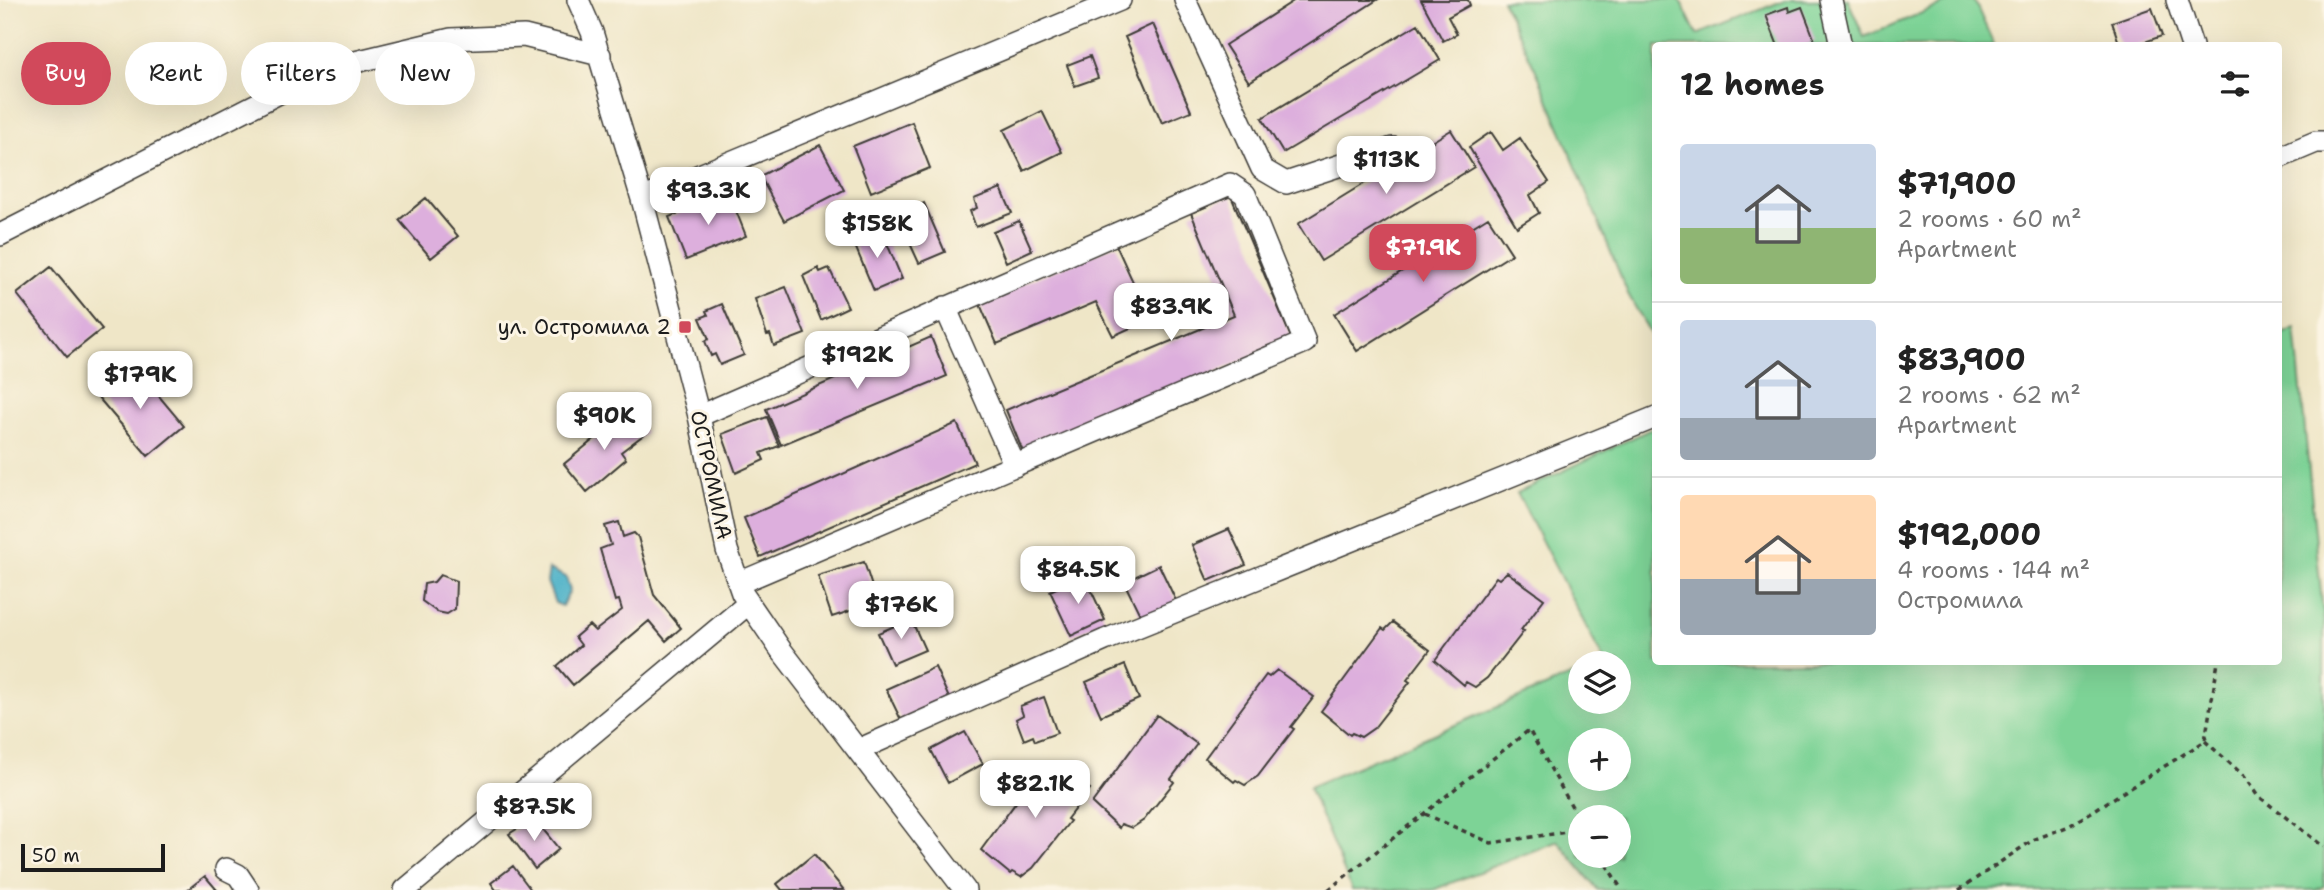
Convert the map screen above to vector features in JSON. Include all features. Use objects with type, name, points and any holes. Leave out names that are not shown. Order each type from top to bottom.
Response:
[{"type":"street","name":"ОСТРОМИЛА","points":[[578,0],[600,55],[642,199],[699,416],[727,550],[739,583],[749,603],[965,890]]},
{"type":"street","points":[[642,199],[1120,0]]},
{"type":"street","points":[[1185,0],[1262,169],[1286,183],[1392,148]]},
{"type":"street","points":[[1831,0],[1840,42]]},
{"type":"street","points":[[2177,0],[2191,42]]},
{"type":"street","points":[[0,235],[326,69],[451,38],[524,36],[600,55]]},
{"type":"street","points":[[2282,156],[2316,142],[2324,142]]},
{"type":"street","points":[[699,416],[1230,184],[1245,194],[1305,342],[739,583]]},
{"type":"street","points":[[945,307],[1014,466]]},
{"type":"street","points":[[858,750],[1105,640],[1652,419]]},
{"type":"street","points":[[405,890],[749,603]]},
{"type":"street","points":[[226,869],[238,875],[248,890]]},
{"type":"path","points":[[1959,890],[2034,840],[2069,826],[2205,741],[2218,665]]},
{"type":"path","points":[[1328,890],[1530,730],[1571,805]]},
{"type":"path","points":[[2205,741],[2243,775],[2258,795],[2324,847]]},
{"type":"path","points":[[1424,813],[1491,843],[1568,832]]},
{"type":"path","points":[[1608,868],[1622,890]]},
{"type":"green space","points":[[1502,0],[1680,0],[1697,35],[1785,0],[1848,0],[1864,37],[1953,0],[1974,0],[1993,42],[1652,42],[1652,337],[1628,294],[1539,77]]},
{"type":"green space","points":[[2295,328],[2324,624],[2324,886],[2316,890],[1598,890],[1580,868],[1631,868],[1631,805],[1568,805],[1568,853],[1558,841],[1433,890],[1352,890],[1309,787],[1568,677],[1568,714],[1631,714],[1631,651],[1599,651],[1517,493],[1652,428],[1652,665],[2282,665],[2282,334]]},
{"type":"water","points":[[549,569],[566,577],[570,590],[562,606],[555,603],[547,582]]},
{"type":"building","points":[[1295,0],[1377,0],[1249,82],[1225,45]]},
{"type":"building","points":[[1421,0],[1468,0],[1470,5],[1448,17],[1457,34],[1443,41]]},
{"type":"building","points":[[1788,7],[1789,12],[1802,7],[1815,41],[1776,42],[1766,15]]},
{"type":"building","points":[[2152,8],[2162,36],[2145,42],[2119,42],[2112,22]]},
{"type":"building","points":[[1153,24],[1191,111],[1162,123],[1125,37]]},
{"type":"building","points":[[1418,24],[1440,60],[1283,153],[1262,118]]},
{"type":"building","points":[[1090,56],[1098,78],[1075,86],[1067,65]]},
{"type":"building","points":[[1042,111],[1062,152],[1024,171],[1004,130]]},
{"type":"building","points":[[912,122],[930,168],[871,192],[853,146]]},
{"type":"building","points":[[1451,130],[1474,167],[1321,261],[1298,224]]},
{"type":"building","points":[[1491,132],[1503,150],[1520,138],[1549,182],[1530,195],[1539,213],[1517,227],[1469,147]]},
{"type":"building","points":[[820,145],[844,190],[784,221],[760,176]]},
{"type":"building","points":[[1001,188],[1012,213],[976,227],[970,211],[977,208],[974,199]]},
{"type":"building","points":[[729,193],[746,236],[686,260],[669,217]]},
{"type":"building","points":[[1231,196],[1292,340],[1023,452],[1006,410],[1234,315],[1191,213]]},
{"type":"building","points":[[426,198],[458,236],[431,258],[399,220]]},
{"type":"building","points":[[924,203],[945,252],[919,263],[897,215]]},
{"type":"building","points":[[1488,217],[1512,254],[1357,351],[1334,314]]},
{"type":"building","points":[[1019,221],[1032,250],[1006,262],[993,232]]},
{"type":"building","points":[[881,229],[902,279],[874,291],[853,241]]},
{"type":"building","points":[[1116,245],[1150,319],[1113,336],[1096,302],[997,344],[979,302]]},
{"type":"building","points":[[51,267],[102,329],[67,357],[17,294]]},
{"type":"building","points":[[818,268],[820,272],[829,268],[848,307],[821,320],[803,276]]},
{"type":"building","points":[[786,287],[805,334],[774,346],[770,334],[767,335],[755,299]]},
{"type":"building","points":[[722,304],[744,355],[720,365],[715,354],[711,356],[705,341],[709,339],[700,318],[708,315],[706,311]]},
{"type":"building","points":[[931,337],[947,376],[781,445],[766,409]]},
{"type":"building","points":[[133,365],[184,426],[148,456],[97,396]]},
{"type":"building","points":[[618,414],[628,426],[635,420],[646,433],[621,452],[626,459],[587,492],[564,464],[599,435],[597,432]]},
{"type":"building","points":[[767,417],[779,446],[761,453],[764,460],[736,473],[722,434]]},
{"type":"building","points":[[957,423],[975,463],[760,557],[744,518]]},
{"type":"building","points":[[619,522],[623,537],[634,533],[638,537],[654,595],[681,628],[666,641],[649,621],[573,685],[557,666],[581,645],[575,637],[589,625],[595,631],[622,610],[619,600],[615,601],[600,549],[611,545],[605,526]]},
{"type":"building","points":[[1229,529],[1246,565],[1208,581],[1192,545]]},
{"type":"building","points":[[864,562],[877,602],[832,617],[818,576]]},
{"type":"building","points":[[1159,565],[1178,605],[1143,621],[1124,582]]},
{"type":"building","points":[[1507,572],[1544,599],[1521,630],[1524,631],[1487,678],[1475,687],[1466,682],[1464,685],[1435,660],[1496,577],[1499,579]]},
{"type":"building","points":[[440,575],[456,581],[455,609],[447,614],[437,612],[422,601],[424,584],[434,582]]},
{"type":"building","points":[[1084,575],[1105,620],[1071,636],[1050,591]]},
{"type":"building","points":[[911,619],[925,650],[892,664],[878,633]]},
{"type":"building","points":[[1393,622],[1430,650],[1407,680],[1410,682],[1374,728],[1361,737],[1352,733],[1350,735],[1321,711],[1382,628],[1385,630]]},
{"type":"building","points":[[1125,665],[1139,699],[1101,716],[1086,682]]},
{"type":"building","points":[[935,667],[949,698],[901,720],[886,689]]},
{"type":"building","points":[[1277,670],[1314,697],[1291,727],[1294,729],[1258,776],[1245,785],[1236,780],[1234,782],[1205,758],[1266,675],[1269,677]]},
{"type":"building","points":[[1044,697],[1057,733],[1035,741],[1033,736],[1024,740],[1016,719],[1023,715],[1020,706]]},
{"type":"building","points":[[1157,715],[1197,744],[1171,779],[1174,782],[1144,820],[1132,828],[1121,824],[1119,828],[1092,803]]},
{"type":"building","points":[[965,732],[983,764],[948,783],[931,750]]},
{"type":"building","points":[[1053,762],[1090,789],[1067,819],[1070,821],[1033,868],[1021,877],[1012,872],[1010,874],[981,850],[1042,767],[1045,769]]},
{"type":"building","points":[[534,818],[559,849],[535,869],[509,834]]},
{"type":"building","points":[[814,854],[844,890],[782,890],[777,884]]},
{"type":"building","points":[[513,866],[531,890],[496,890],[491,883]]},
{"type":"building","points":[[205,876],[217,890],[187,890]]},
{"type":"place","name":"ул. Остромила 2","points":[[685,327]]}]
